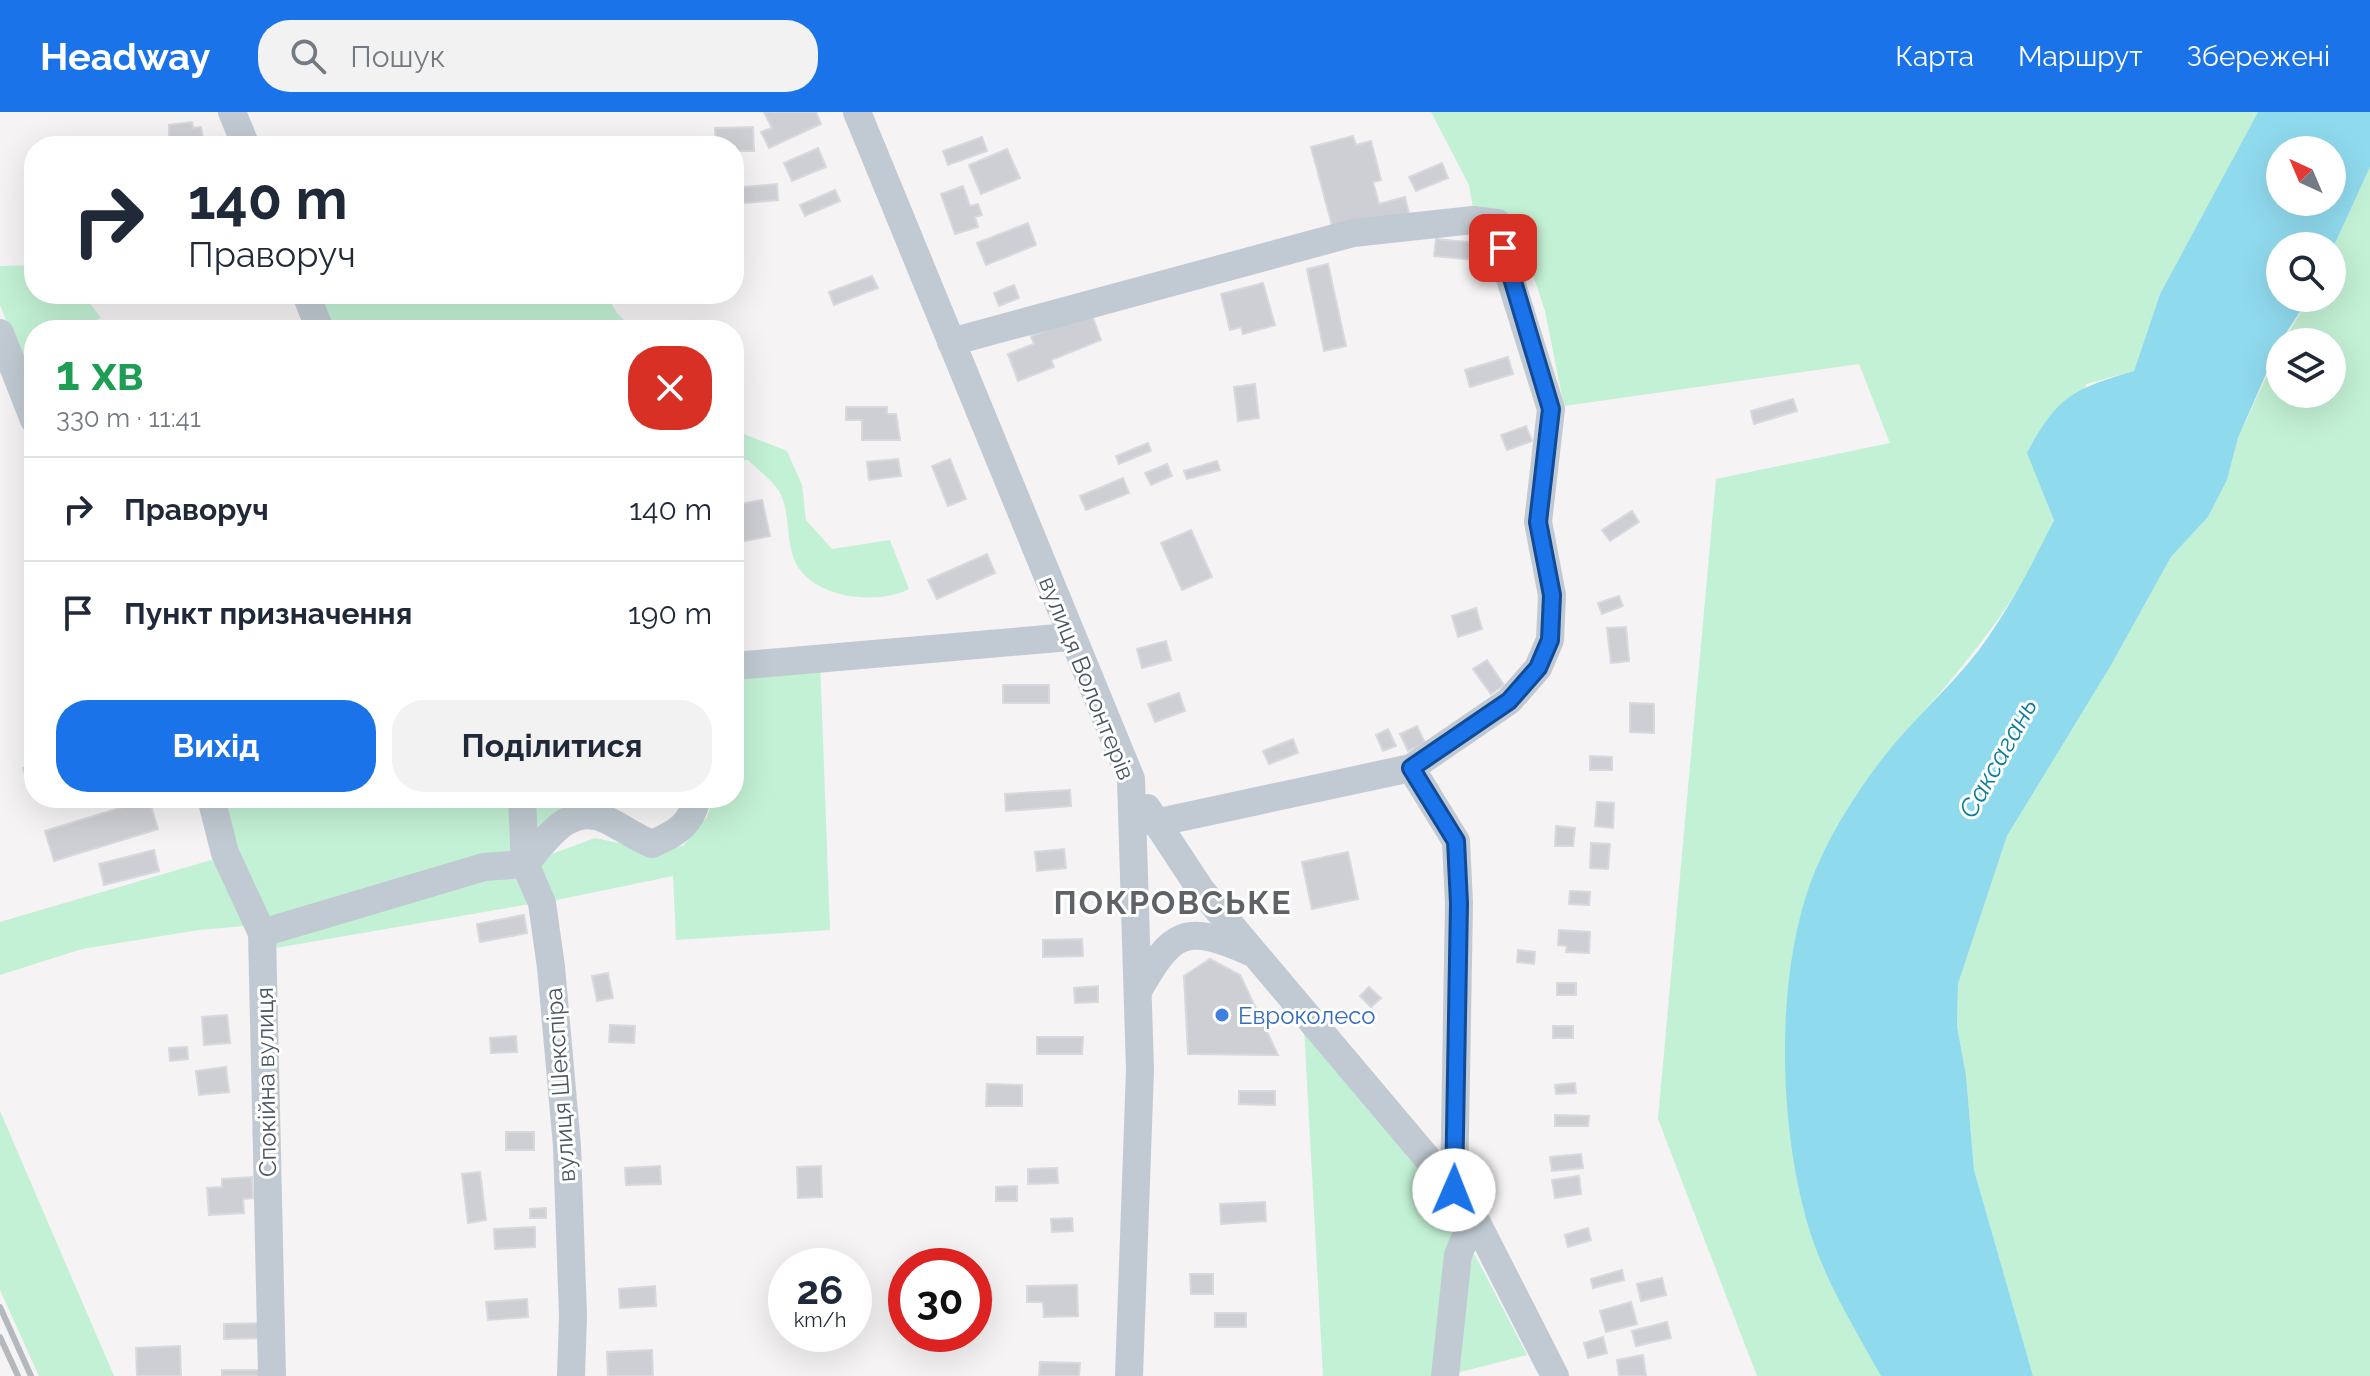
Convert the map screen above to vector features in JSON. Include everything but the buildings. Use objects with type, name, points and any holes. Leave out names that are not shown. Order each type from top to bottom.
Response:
[{"type":"street","points":[[232,112],[242,136]]},
{"type":"street","name":"вулиця Волонтерів","points":[[857,112],[1070,637],[1131,779],[1139,1126],[1129,1376]]},
{"type":"street","points":[[951,342],[1353,233],[1473,220],[1498,223],[1508,272],[1551,409],[1538,522],[1552,595],[1550,640],[1538,668],[1509,701],[1411,768],[1155,823]]},
{"type":"street","points":[[0,333],[24,394]]},
{"type":"street","points":[[744,665],[1070,637]]},
{"type":"street","points":[[1411,768],[1456,841],[1459,903],[1454,1190]]},
{"type":"street","points":[[1131,779],[1155,823],[1201,890],[1474,1217],[1555,1376]]},
{"type":"street","name":"Спокійна вулиця","points":[[214,808],[225,853],[262,933],[272,1376]]},
{"type":"street","name":"вулиця Шекспіра","points":[[522,808],[525,864],[542,903],[551,967],[567,1146],[573,1316],[571,1376]]},
{"type":"street","points":[[262,933],[484,867],[525,864],[559,825],[579,814],[605,818],[628,835],[652,844],[680,831],[694,808]]},
{"type":"street","points":[[1138,992],[1161,952],[1184,937],[1215,936],[1259,956]]},
{"type":"street","points":[[1445,1376],[1458,1255],[1474,1217]]},
{"type":"green space","points":[[1431,112],[2258,112],[2160,294],[2134,371],[2086,384],[2064,489],[2034,562],[1986,636],[1847,809],[1840,1300],[1881,1376],[1757,1376],[1658,1119],[1716,479],[1890,443],[1859,364],[1564,406],[1545,311],[1516,223],[1474,214],[1469,185]]},
{"type":"green space","points":[[2370,167],[2370,1376],[2033,1376],[1974,1170],[1966,1075],[1957,1026],[1958,984],[2007,836],[2110,667],[2171,557],[2208,517],[2227,480],[2238,438],[2266,377],[2266,408],[2346,408],[2346,328],[2291,328],[2301,312],[2346,312],[2346,232],[2340,232]]},
{"type":"green space","points":[[24,265],[24,304],[90,304],[101,318],[24,320],[24,366],[0,305],[0,266]]},
{"type":"green space","points":[[295,304],[612,304],[624,320],[302,320]]},
{"type":"green space","points":[[744,434],[787,451],[802,485],[806,520],[832,549],[890,540],[909,589],[879,597],[862,597],[845,595],[814,583],[794,559],[779,491],[748,460],[744,460]]},
{"type":"green space","points":[[820,660],[830,930],[676,940],[673,876],[542,903],[525,864],[595,838],[646,849],[683,846],[707,817],[710,808],[744,808],[744,665]]},
{"type":"green space","points":[[224,808],[581,808],[556,822],[519,856],[268,924],[199,930],[82,949],[0,975],[0,922],[235,853]]},
{"type":"green space","points":[[522,871],[536,903],[270,949],[269,937]]},
{"type":"green space","points":[[1303,1009],[1474,1217],[1458,1255],[1475,1255],[1527,1355],[1445,1376],[1323,1376]]},
{"type":"green space","points":[[0,1111],[114,1376],[39,1376],[0,1290]]},
{"type":"water","name":"Саксагань","points":[[2258,112],[2370,112],[2370,167],[2340,232],[2266,232],[2266,312],[2300,312],[2289,328],[2266,328],[2266,374],[2238,438],[2227,480],[2208,517],[2171,557],[2110,667],[2007,836],[1958,984],[1957,1026],[1966,1075],[1974,1170],[2033,1376],[1881,1376],[1825,1271],[1811,1235],[1792,1152],[1785,1060],[1786,1013],[1798,924],[1816,868],[1849,806],[1891,748],[1979,650],[2020,586],[2054,520],[2027,453],[2038,434],[2048,418],[2070,397],[2096,383],[2134,371],[2160,294]]},
{"type":"railway","points":[[0,1307],[31,1376]]},
{"type":"railway","points":[[0,1337],[18,1376]]},
{"type":"place","name":"Евроколесо","points":[[1222,1015]]},
{"type":"district","name":"ПОКРОВСЬКЕ","points":[[1173,902]]},
{"type":"route","points":[[1454,1190],[1459,903],[1456,841],[1411,768],[1509,701],[1538,668],[1550,640],[1552,595],[1538,522],[1551,409],[1503,248]]}]
